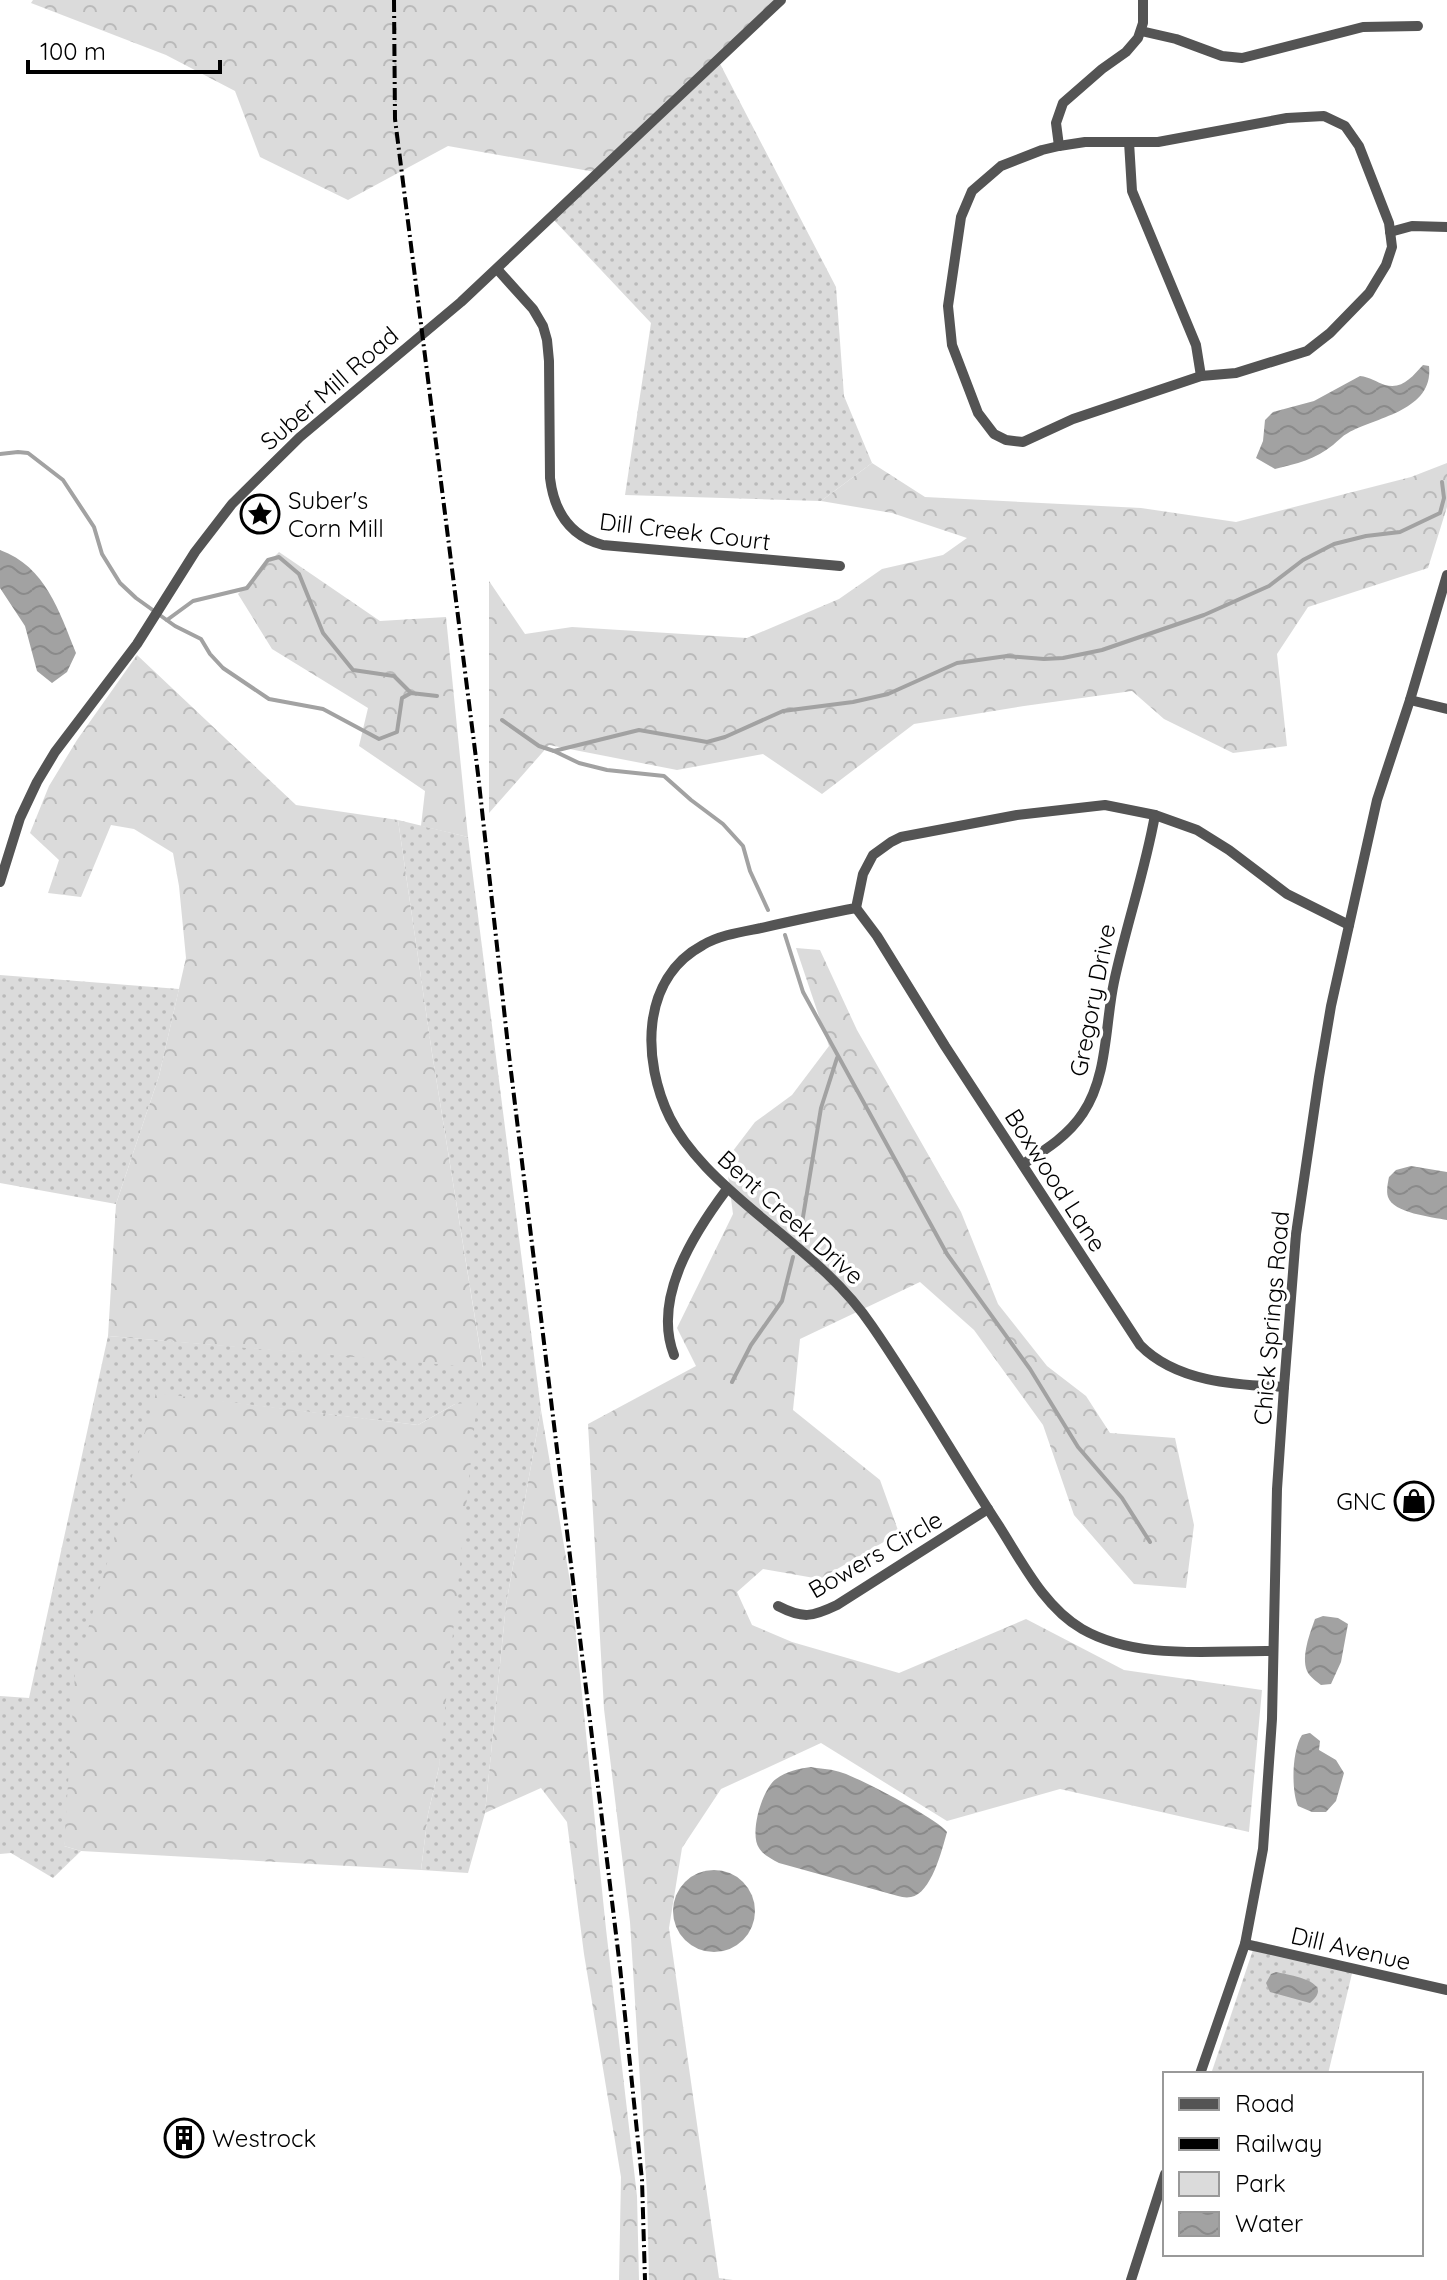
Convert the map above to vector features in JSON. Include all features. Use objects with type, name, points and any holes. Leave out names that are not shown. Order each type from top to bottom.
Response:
[{"type":"street","name":"Suber Mill Road","points":[[0,882],[4,849],[55,752],[151,622],[219,519],[342,400],[497,269],[781,0]]},
{"type":"street","points":[[1059,146],[1056,123],[1063,103],[1126,52],[1138,38],[1143,0]]},
{"type":"street","points":[[1141,31],[1176,39],[1222,56],[1242,58],[1363,27],[1418,26]]},
{"type":"street","points":[[1324,116],[1345,126],[1359,146],[1389,223],[1392,247],[1386,265],[1369,293],[1330,333],[1307,351],[1236,373],[1201,376],[1073,419],[1023,442],[1006,440],[994,434],[978,413],[952,345],[948,306],[961,217],[972,191],[1001,166],[1059,146],[1085,142],[1129,142],[1158,142],[1287,118],[1324,116]]},
{"type":"street","points":[[1129,142],[1132,191],[1196,345],[1201,376]]},
{"type":"street","points":[[1390,232],[1412,226],[1447,227]]},
{"type":"street","name":"Dill Creek Court","points":[[497,269],[533,309],[543,326],[549,361],[550,478],[562,517],[579,535],[603,545],[840,566]]},
{"type":"street","name":"Chick Springs Road","points":[[1201,2072],[1245,1944],[1263,1849],[1272,1719],[1277,1489],[1296,1234],[1331,1006],[1377,800],[1447,575]]},
{"type":"street","points":[[1410,700],[1447,709]]},
{"type":"street","points":[[856,908],[863,874],[873,855],[901,837],[1017,815],[1095,806],[1155,815],[1205,834],[1287,894],[1349,925]]},
{"type":"street","name":"Gregory Drive","points":[[1023,1164],[1068,1131],[1085,1112],[1093,1094],[1114,979],[1155,815]]},
{"type":"street","name":"Boxwood Lane","points":[[856,908],[877,936],[1129,1330],[1150,1356],[1167,1367],[1197,1377],[1284,1387]]},
{"type":"street","name":"Bent Creek Drive","points":[[856,908],[714,939],[700,946],[670,974],[654,1011],[651,1035],[655,1072],[670,1118],[685,1143],[727,1189],[813,1259],[855,1303],[893,1357],[1027,1570],[1052,1604],[1070,1621],[1093,1634],[1122,1644],[1164,1650],[1273,1651]]},
{"type":"street","points":[[674,1355],[666,1328],[675,1285],[702,1225],[727,1189]]},
{"type":"street","name":"Bowers Circle","points":[[778,1606],[805,1616],[827,1610],[988,1509]]},
{"type":"street","name":"Dill Avenue","points":[[1245,1944],[1447,1990]]},
{"type":"street","points":[[1131,2280],[1163,2180]]},
{"type":"green space","points":[[33,0],[774,0],[595,172],[448,146],[348,200],[260,157],[235,91],[166,55],[31,3]]},
{"type":"green space","points":[[716,56],[836,287],[844,396],[872,463],[821,501],[625,495],[651,323],[552,218]]},
{"type":"green space","points":[[872,463],[925,497],[1141,508],[1236,522],[1411,477],[1447,463],[1447,507],[1428,568],[1308,607],[1277,654],[1287,746],[1233,753],[1164,719],[1132,691],[914,724],[822,794],[763,754],[677,770],[549,745],[489,813],[489,581],[525,634],[572,627],[747,638],[839,599],[882,569],[943,555],[967,538],[892,513],[821,501]]},
{"type":"green space","points":[[279,552],[380,621],[446,617],[468,837],[421,826],[425,791],[359,746],[368,708],[272,649],[238,594]]},
{"type":"green space","points":[[137,655],[296,805],[398,820],[483,1368],[108,1336],[116,1204],[159,1076],[186,958],[179,886],[173,853],[134,829],[111,825],[81,897],[48,893],[59,860],[30,833],[49,786],[77,740]]},
{"type":"green space","points":[[398,820],[468,837],[541,1410],[506,1605],[485,1813],[468,1873],[421,1870],[428,1814],[439,1767],[455,1404],[418,1425],[156,1394],[64,1846],[81,1851],[53,1878],[11,1853],[0,1854],[0,1696],[29,1698],[108,1336],[483,1367]]},
{"type":"green space","points":[[796,948],[820,950],[857,1030],[961,1212],[998,1304],[1047,1366],[1086,1396],[1110,1433],[1175,1438],[1194,1525],[1186,1588],[1134,1584],[1074,1515],[1043,1425],[974,1330],[920,1282],[800,1339],[793,1410],[880,1480],[899,1533],[820,1579],[763,1569],[737,1592],[752,1625],[792,1642],[899,1673],[1026,1619],[1124,1670],[1262,1690],[1249,1832],[1060,1789],[947,1821],[821,1743],[721,1789],[682,1848],[669,1928],[719,2278],[733,2280],[649,2280],[647,2192],[630,1922],[604,1709],[588,1424],[696,1366],[677,1328],[733,1214],[726,1160],[755,1122],[792,1095],[829,1046]]},
{"type":"green space","points":[[0,975],[179,989],[159,1076],[116,1204],[0,1183]]},
{"type":"green space","points":[[156,1393],[418,1425],[455,1404],[477,1402],[439,1767],[428,1814],[421,1870],[81,1851],[64,1846],[75,1674]]},
{"type":"green space","points":[[541,1410],[571,1587],[637,2196],[639,2280],[619,2280],[621,2177],[584,1954],[567,1822],[541,1788],[485,1813],[506,1605]]},
{"type":"green space","points":[[1256,1941],[1354,1965],[1328,2072],[1212,2072]]},
{"type":"water","points":[[1423,365],[1429,366],[1428,381],[1413,403],[1401,410],[1348,433],[1320,454],[1298,463],[1275,469],[1256,458],[1263,441],[1265,420],[1273,412],[1314,401],[1360,376],[1397,386]]},
{"type":"water","points":[[0,550],[29,567],[40,579],[57,606],[76,653],[67,672],[52,683],[37,671],[25,626],[0,588]]},
{"type":"water","points":[[1411,1166],[1447,1172],[1447,1220],[1414,1213],[1391,1202],[1387,1192],[1389,1177],[1396,1170]]},
{"type":"water","points":[[1323,1616],[1338,1618],[1348,1624],[1341,1662],[1331,1684],[1321,1685],[1308,1673],[1305,1659],[1315,1619]]},
{"type":"water","points":[[1310,1733],[1320,1741],[1319,1750],[1336,1760],[1344,1773],[1336,1801],[1326,1812],[1312,1812],[1298,1806],[1294,1790],[1296,1750],[1302,1735]]},
{"type":"water","points":[[811,1767],[839,1772],[866,1783],[915,1809],[947,1832],[935,1870],[918,1894],[898,1896],[779,1863],[761,1850],[755,1833],[758,1812],[766,1792],[780,1776]]},
{"type":"water","points":[[714,1870],[730,1873],[743,1882],[752,1895],[755,1911],[752,1927],[743,1940],[730,1949],[714,1952],[698,1949],[685,1940],[676,1927],[673,1911],[676,1895],[685,1882],[698,1873]]},
{"type":"water","points":[[1276,1972],[1308,1980],[1318,1989],[1317,1995],[1310,2003],[1270,1992],[1266,1983]]},
{"type":"waterway","points":[[0,454],[28,453],[63,480],[94,527],[102,554],[120,583],[175,626],[201,639],[223,668],[269,699],[323,709],[379,739],[397,732],[402,698],[411,693],[437,696]]},
{"type":"waterway","points":[[502,720],[539,746],[554,751],[639,730],[707,742],[783,711],[888,694],[957,663],[1007,656],[1063,658],[1102,650],[1204,615],[1269,586],[1303,560],[1334,544],[1400,532],[1440,513],[1444,498],[1442,482]]},
{"type":"waterway","points":[[167,620],[193,601],[247,588],[268,560],[279,557],[299,574],[323,633],[353,670],[394,676],[411,693]]},
{"type":"waterway","points":[[554,751],[579,763],[607,770],[664,776],[723,824],[743,846],[750,871],[768,910]]},
{"type":"waterway","points":[[785,935],[803,992],[947,1254],[1030,1369],[1078,1447],[1122,1498],[1150,1542]]},
{"type":"waterway","points":[[802,1223],[821,1108],[837,1058]]},
{"type":"waterway","points":[[732,1382],[751,1345],[782,1301],[793,1257]]},
{"type":"railway","points":[[394,0],[395,119],[478,774],[509,1055],[620,1967],[642,2180],[645,2280]]},
{"type":"place","name":"Suber's Corn Mill","points":[[260,514]]},
{"type":"place","name":"GNC","points":[[1414,1501]]},
{"type":"place","name":"Westrock","points":[[184,2138]]}]
